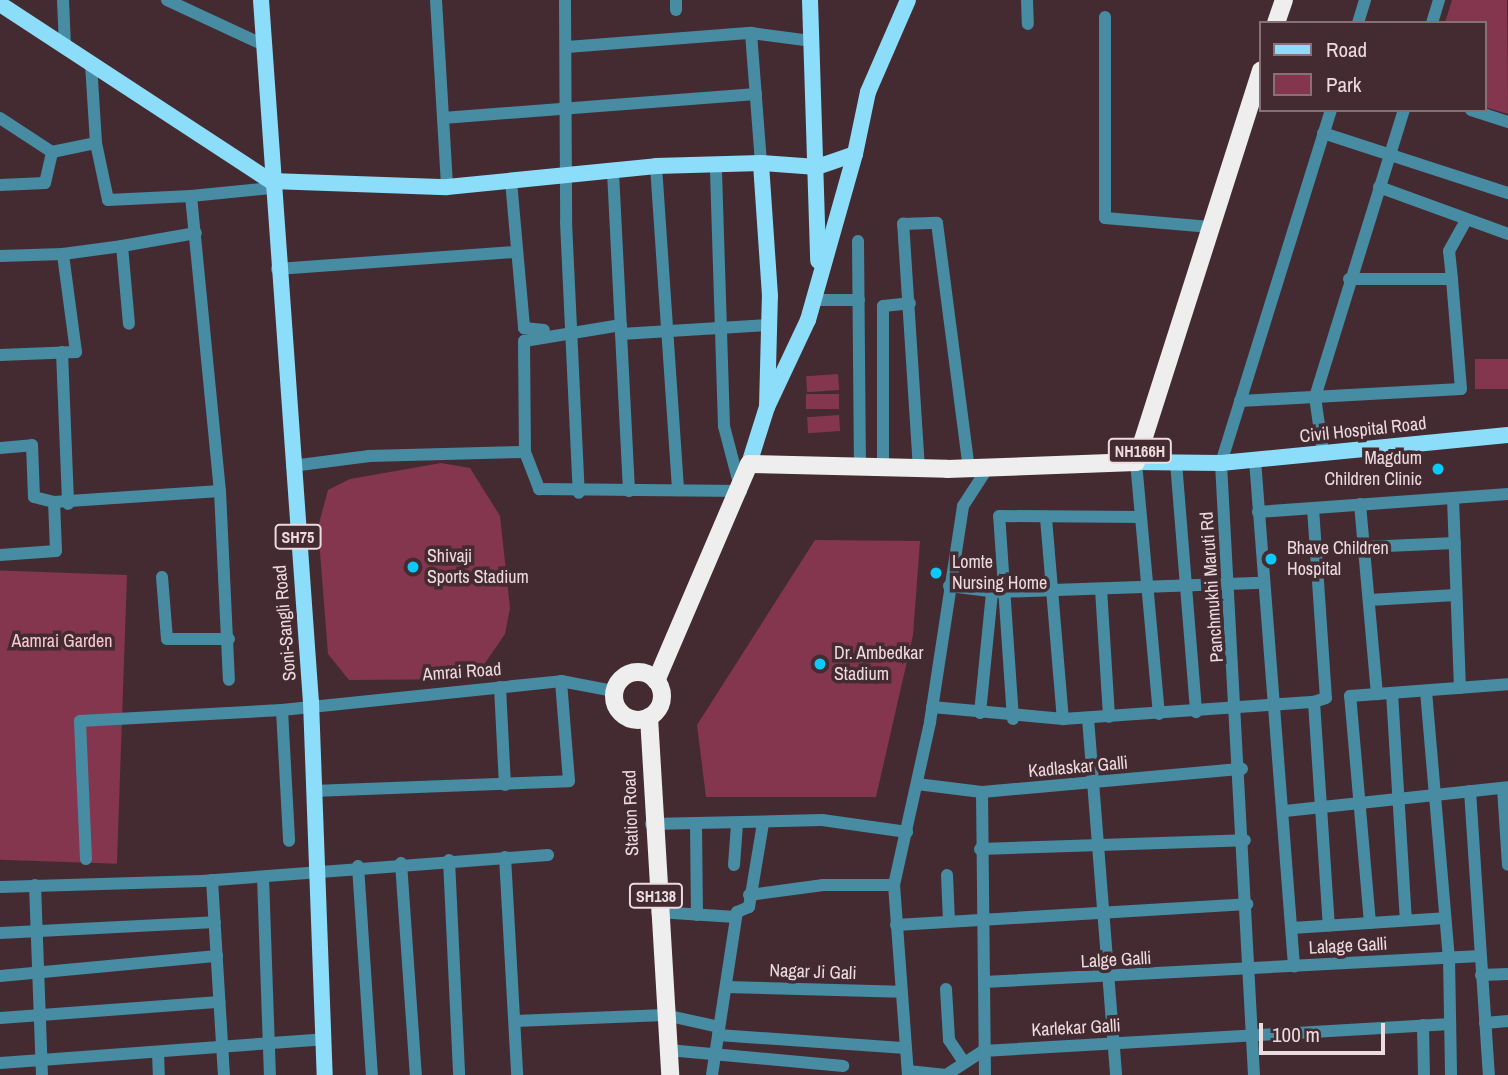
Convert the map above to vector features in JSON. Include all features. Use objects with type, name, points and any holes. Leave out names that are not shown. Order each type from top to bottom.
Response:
[{"type":"highway","points":[[1277,21],[1283,0]]},
{"type":"highway","name":"NH166H","points":[[749,464],[987,469],[1136,462],[1260,73]]},
{"type":"highway","points":[[656,681],[634,672],[614,691],[622,714],[649,717],[660,704],[656,681],[741,491],[749,464]]},
{"type":"highway","name":"Station Road","points":[[649,717],[657,912],[670,1075]]},
{"type":"main road","name":"Soni-Sangli Road","points":[[261,0],[277,270],[311,702],[325,1075]]},
{"type":"main road","points":[[810,0],[817,167],[818,277]]},
{"type":"main road","points":[[749,464],[767,407],[813,300],[855,154],[868,92],[908,0]]},
{"type":"main road","points":[[0,4],[271,184],[446,187],[656,166],[761,163],[817,167],[855,154]]},
{"type":"main road","points":[[761,163],[768,325],[767,407]]},
{"type":"main road","name":"Civil Hospital Road","points":[[1136,462],[1221,463],[1508,435]]},
{"type":"street","points":[[63,0],[65,46]]},
{"type":"street","points":[[167,0],[264,45]]},
{"type":"street","points":[[436,0],[446,187]]},
{"type":"street","points":[[565,0],[566,176],[579,493]]},
{"type":"street","points":[[1027,0],[1028,24]]},
{"type":"street","points":[[1359,21],[1365,0]]},
{"type":"street","points":[[1433,21],[1439,0]]},
{"type":"street","points":[[1105,17],[1105,218],[1211,227]]},
{"type":"street","points":[[567,47],[751,33],[812,41]]},
{"type":"street","points":[[751,33],[761,163]]},
{"type":"street","points":[[91,63],[96,144],[108,200],[191,196],[271,184]]},
{"type":"street","points":[[443,118],[755,94]]},
{"type":"street","points":[[1221,463],[1330,112]]},
{"type":"street","points":[[1322,453],[1315,397],[1349,279],[1403,112]]},
{"type":"street","points":[[1477,112],[1508,122]]},
{"type":"street","points":[[0,118],[51,152],[96,144]]},
{"type":"street","points":[[1323,133],[1508,193]]},
{"type":"street","points":[[0,185],[45,183],[51,152]]},
{"type":"street","points":[[656,166],[678,490]]},
{"type":"street","points":[[572,331],[524,341],[525,452],[540,489],[579,493],[741,491],[724,426],[718,329],[716,166]]},
{"type":"street","points":[[613,172],[629,491]]},
{"type":"street","points":[[511,181],[515,252],[524,328],[668,332],[768,325]]},
{"type":"street","points":[[1379,187],[1508,234]]},
{"type":"street","points":[[191,196],[220,492],[229,680]]},
{"type":"street","points":[[1240,401],[1461,389],[1449,251],[1466,219]]},
{"type":"street","points":[[919,469],[903,224],[937,223],[968,469]]},
{"type":"street","points":[[0,256],[63,254],[196,233]]},
{"type":"street","points":[[858,241],[860,467]]},
{"type":"street","points":[[122,246],[129,324]]},
{"type":"street","points":[[277,270],[515,252]]},
{"type":"street","points":[[0,355],[76,352],[63,254]]},
{"type":"street","points":[[1349,279],[1452,279]]},
{"type":"street","points":[[813,300],[859,300]]},
{"type":"street","points":[[883,468],[883,306],[910,303]]},
{"type":"street","points":[[62,352],[68,504]]},
{"type":"street","points":[[0,448],[32,445],[34,497],[54,502],[68,504],[220,492]]},
{"type":"street","points":[[292,466],[369,456],[525,452]]},
{"type":"street","points":[[1255,460],[1262,583],[1285,811],[1294,967]]},
{"type":"street","points":[[1136,462],[1159,715]]},
{"type":"street","points":[[1176,463],[1196,712]]},
{"type":"street","name":"Panchmukhi Maruti Rd","points":[[1221,463],[1242,769],[1254,1075]]},
{"type":"street","points":[[908,1073],[894,886],[932,707],[948,586],[963,506],[987,469]]},
{"type":"street","points":[[1258,512],[1508,494]]},
{"type":"street","points":[[1453,498],[1460,688]]},
{"type":"street","points":[[0,555],[56,551],[54,502]]},
{"type":"street","points":[[1360,504],[1377,694]]},
{"type":"street","points":[[1313,508],[1321,806],[1329,925]]},
{"type":"street","points":[[980,713],[997,592],[999,516],[1141,517]]},
{"type":"street","points":[[1046,518],[1063,719]]},
{"type":"street","points":[[1364,547],[1455,543]]},
{"type":"street","points":[[162,577],[167,639],[229,639]]},
{"type":"street","points":[[948,586],[997,592],[1052,592],[1262,583]]},
{"type":"street","points":[[1101,589],[1109,717]]},
{"type":"street","points":[[997,592],[1013,719]]},
{"type":"street","points":[[1368,600],[1457,595]]},
{"type":"street","points":[[313,791],[569,781],[561,681]]},
{"type":"street","name":"Amrai Road","points":[[86,859],[80,721],[282,710],[311,702],[561,681],[614,691]]},
{"type":"street","points":[[932,707],[1013,719],[1063,719],[1159,715],[1508,684]]},
{"type":"street","points":[[500,687],[505,785]]},
{"type":"street","points":[[1426,691],[1449,958],[1451,1075]]},
{"type":"street","points":[[1392,693],[1406,920]]},
{"type":"street","points":[[1350,696],[1370,922]]},
{"type":"street","points":[[282,710],[289,841]]},
{"type":"street","points":[[1088,718],[1116,1075]]},
{"type":"street","name":"Kadlaskar Galli","points":[[917,784],[982,792],[1093,785],[1242,769]]},
{"type":"street","points":[[1285,811],[1505,788],[1508,865]]},
{"type":"street","points":[[1470,791],[1489,1075]]},
{"type":"street","points":[[982,792],[980,849],[984,919],[985,1075]]},
{"type":"street","points":[[652,824],[822,820],[906,832]]},
{"type":"street","points":[[712,1075],[736,917],[749,901],[763,823]]},
{"type":"street","points":[[696,824],[697,915]]},
{"type":"street","points":[[734,865],[737,824]]},
{"type":"street","points":[[980,849],[1245,840]]},
{"type":"street","points":[[0,887],[212,880],[263,877],[317,868],[548,855]]},
{"type":"street","points":[[505,857],[517,1075]]},
{"type":"street","points":[[449,860],[459,1075]]},
{"type":"street","points":[[401,863],[415,1075]]},
{"type":"street","points":[[358,866],[372,1075]]},
{"type":"street","points":[[947,875],[949,921]]},
{"type":"street","points":[[263,877],[270,1075]]},
{"type":"street","points":[[212,880],[224,1075]]},
{"type":"street","points":[[35,885],[42,1069]]},
{"type":"street","points":[[749,901],[823,885],[894,886]]},
{"type":"street","points":[[896,925],[1247,904]]},
{"type":"street","points":[[657,912],[736,917]]},
{"type":"street","points":[[1292,928],[1445,918]]},
{"type":"street","points":[[0,933],[215,922]]},
{"type":"street","points":[[0,976],[38,975],[217,956]]},
{"type":"street","name":"Lalage Galli","points":[[1250,969],[1480,956]]},
{"type":"street","name":"Lalge Galli","points":[[984,982],[1109,979],[1250,969]]},
{"type":"street","points":[[1481,975],[1508,974]]},
{"type":"street","name":"Nagar Ji Gali","points":[[726,987],[900,992]]},
{"type":"street","points":[[946,989],[949,1040],[964,1062]]},
{"type":"street","points":[[0,1018],[40,1018],[219,1002]]},
{"type":"street","points":[[515,1021],[665,1014],[719,1031],[906,1048]]},
{"type":"street","points":[[1485,1023],[1508,1021]]},
{"type":"street","name":"Karlekar Galli","points":[[908,1073],[946,1075],[983,1051],[1450,1024]]},
{"type":"street","points":[[1423,1025],[1424,1075]]},
{"type":"street","points":[[0,1063],[42,1069],[222,1045],[324,1039]]},
{"type":"street","points":[[668,1049],[715,1056],[843,1066]]},
{"type":"street","points":[[158,1052],[159,1075]]},
{"type":"green space","points":[[1452,0],[1507,0],[1508,114],[1487,108],[1487,21],[1446,21]]},
{"type":"green space","points":[[1475,359],[1508,359],[1508,389],[1475,389]]},
{"type":"green space","points":[[838,374],[839,390],[807,392],[806,376]]},
{"type":"green space","points":[[806,394],[839,394],[839,409],[806,409]]},
{"type":"green space","points":[[839,415],[840,431],[808,433],[807,417]]},
{"type":"green space","name":"Shivaji Sports Stadium","points":[[441,463],[470,468],[500,516],[510,608],[505,634],[474,679],[349,680],[328,654],[318,527],[328,490],[350,479]]},
{"type":"green space","name":"Dr. Ambedkar Stadium","points":[[815,540],[920,541],[913,635],[876,797],[706,797],[697,725]]},
{"type":"green space","name":"Aamrai Garden","points":[[0,571],[127,575],[117,864],[0,860]]},
{"type":"place","name":"Magdum Children Clinic","points":[[1438,469]]},
{"type":"place","name":"Bhave Children Hospital","points":[[1271,559]]},
{"type":"place","name":"Shivaji Sports Stadium","points":[[413,567]]},
{"type":"place","name":"Lomte Nursing Home","points":[[936,573]]},
{"type":"place","name":"Dr. Ambedkar Stadium","points":[[820,664]]}]
